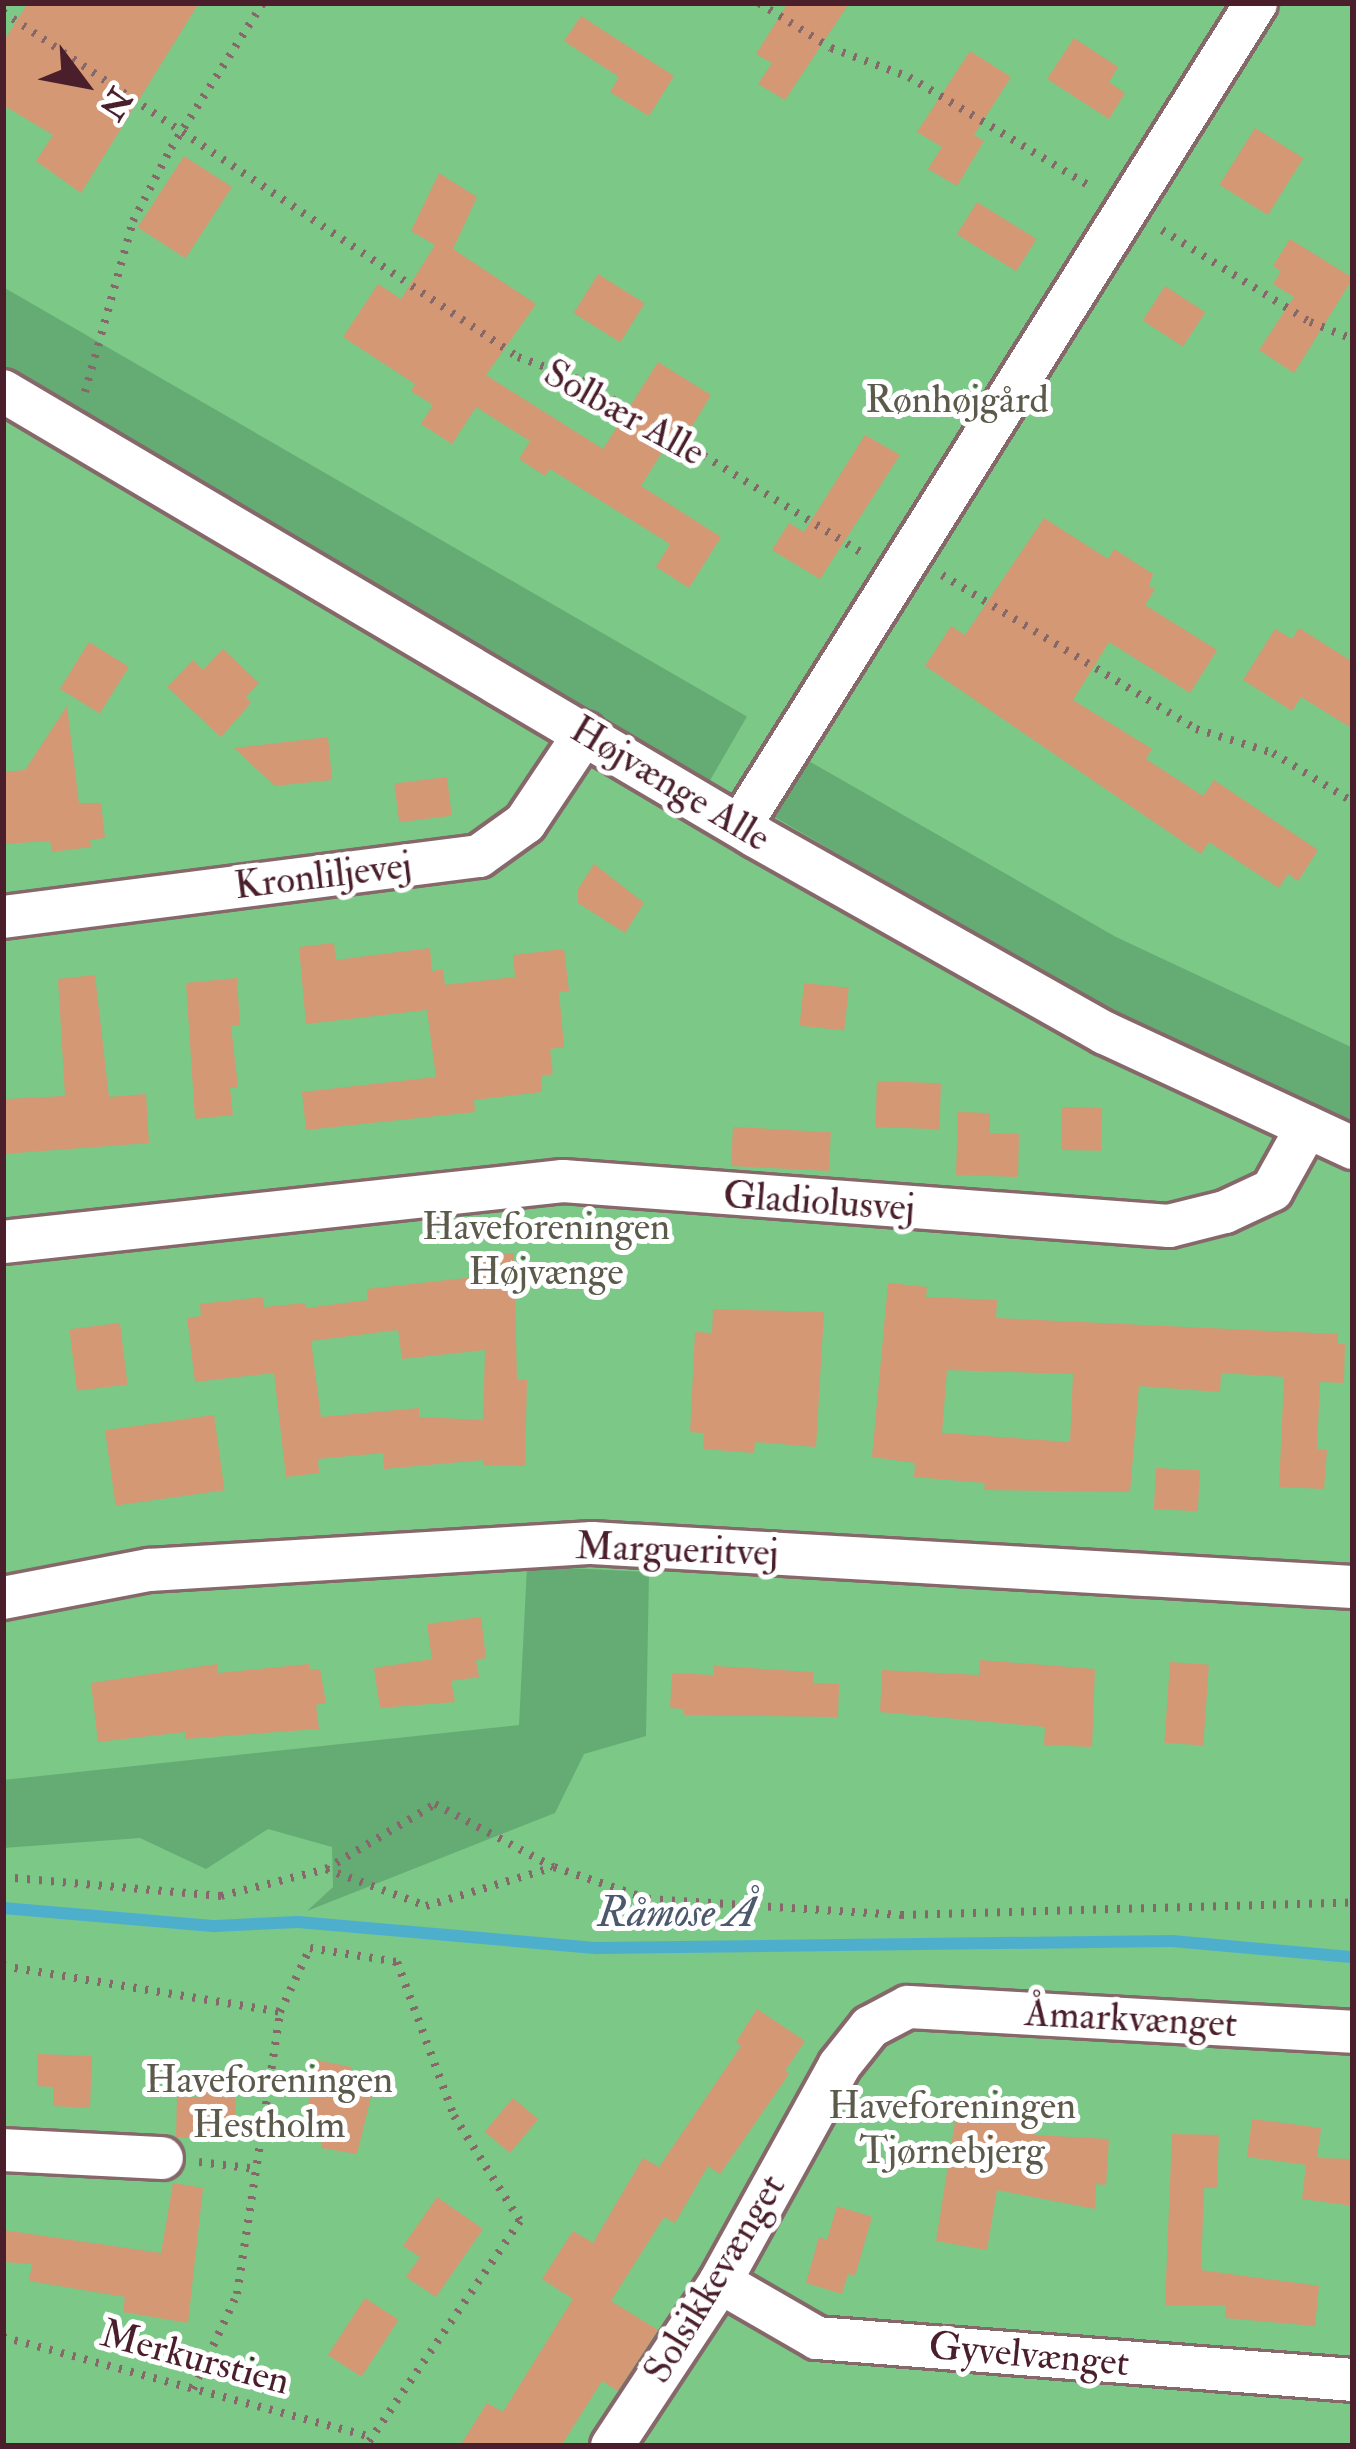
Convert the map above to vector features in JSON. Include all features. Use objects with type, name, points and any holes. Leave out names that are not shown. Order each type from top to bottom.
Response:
[{"type":"street","points":[[740,826],[1256,3]]},
{"type":"street","name":"Højvænge Alle","points":[[3,391],[740,826],[1105,1033],[1353,1148]]},
{"type":"street","name":"Kronliljevej","points":[[3,917],[478,856],[525,823],[586,733]]},
{"type":"street","name":"Gladiolusvej","points":[[3,1242],[563,1181],[1169,1226],[1225,1212],[1271,1190],[1307,1127]]},
{"type":"street","name":"Margueritvej","points":[[3,1598],[148,1570],[592,1543],[1353,1587]]},
{"type":"street","name":"Åmarkvænget","points":[[908,2007],[1353,2032]]},
{"type":"street","name":"Solsikkevænget","points":[[612,2446],[720,2282],[839,2066],[871,2027],[908,2007]]},
{"type":"street","points":[[3,2150],[162,2158]]},
{"type":"street","name":"Gyvelvænget","points":[[720,2282],[818,2338],[1353,2380]]},
{"type":"path","points":[[74,434],[133,220],[262,3]]},
{"type":"path","points":[[759,3],[831,48],[909,77],[1310,322],[1353,339]]},
{"type":"path","name":"Solbær Alle","points":[[3,12],[183,129],[351,250],[518,357],[581,380],[1196,729],[1273,753],[1353,802]]},
{"type":"path","points":[[3,1877],[221,1896],[326,1869],[435,1804],[554,1867],[648,1899],[901,1915],[1353,1902]]},
{"type":"path","points":[[326,1869],[426,1906],[554,1867]]},
{"type":"path","points":[[193,2389],[237,2294],[280,2012],[310,1948],[397,1962],[454,2116],[520,2222],[368,2442]]},
{"type":"path","points":[[3,1966],[280,2012]]},
{"type":"path","points":[[162,2158],[257,2169]]},
{"type":"path","name":"Merkurstien","points":[[3,2336],[368,2442]]},
{"type":"green space","points":[[3,3],[1353,3],[1353,2446],[3,2446]]},
{"type":"green space","points":[[3,287],[747,716],[707,785],[3,378]]},
{"type":"green space","points":[[807,760],[1116,937],[1353,1048],[1353,1125],[1115,1015],[773,816]]},
{"type":"green space","points":[[527,1566],[649,1572],[646,1736],[584,1754],[555,1813],[307,1911],[333,1887],[332,1847],[268,1829],[206,1869],[140,1838],[3,1848],[3,1780],[519,1725]]},
{"type":"building","points":[[28,3],[199,3],[81,193],[36,161],[53,135],[3,105],[3,42]]},
{"type":"building","points":[[788,3],[848,5],[785,100],[758,84],[772,63],[756,54]]},
{"type":"building","points":[[581,16],[674,76],[649,116],[610,92],[619,77],[564,41]]},
{"type":"building","points":[[1074,38],[1118,67],[1109,82],[1125,93],[1109,119],[1047,79]]},
{"type":"building","points":[[970,51],[1011,77],[974,135],[984,141],[957,186],[928,169],[942,147],[917,132]]},
{"type":"building","points":[[1255,128],[1303,158],[1268,215],[1219,185]]},
{"type":"building","points":[[184,156],[232,187],[186,258],[138,227]]},
{"type":"building","points":[[439,173],[477,197],[453,249],[536,304],[486,375],[603,449],[658,362],[711,395],[691,428],[681,422],[641,486],[721,537],[689,588],[656,567],[670,544],[550,469],[545,476],[519,459],[530,441],[476,407],[452,444],[421,424],[433,405],[411,391],[415,384],[343,337],[378,284],[401,299],[435,245],[411,231]]},
{"type":"building","points":[[977,202],[1036,239],[1016,271],[957,234]]},
{"type":"building","points":[[1290,239],[1353,278],[1294,373],[1259,350],[1294,297],[1273,284],[1281,271],[1273,266]]},
{"type":"building","points":[[598,274],[645,303],[620,342],[574,313]]},
{"type":"building","points":[[1165,286],[1205,312],[1183,347],[1143,320]]},
{"type":"building","points":[[865,435],[900,455],[820,579],[772,550],[789,523],[804,532]]},
{"type":"building","points":[[1044,518],[1108,559],[1114,549],[1153,574],[1149,586],[1155,589],[1145,605],[1217,650],[1190,693],[1109,642],[1073,700],[1152,749],[1146,759],[1203,796],[1214,780],[1318,850],[1298,881],[1288,874],[1279,888],[1209,842],[1201,854],[925,666],[951,626],[965,635]]},
{"type":"building","points":[[1299,628],[1353,662],[1353,729],[1301,697],[1292,711],[1243,680],[1275,629],[1292,639]]},
{"type":"building","points":[[89,642],[129,667],[100,714],[60,689]]},
{"type":"building","points":[[223,649],[259,683],[246,697],[251,703],[221,737],[167,687],[193,660],[203,670]]},
{"type":"building","points":[[67,706],[79,803],[101,803],[105,838],[90,840],[91,847],[52,852],[50,841],[3,844],[3,772],[25,770]]},
{"type":"building","points":[[328,737],[332,780],[275,786],[234,748]]},
{"type":"building","points":[[447,777],[452,816],[399,822],[394,783]]},
{"type":"building","points":[[594,864],[644,903],[625,933],[578,903],[578,889]]},
{"type":"building","points":[[334,943],[336,960],[430,948],[432,971],[443,969],[445,985],[515,977],[513,955],[564,949],[569,991],[559,992],[564,1047],[550,1049],[553,1074],[541,1076],[542,1092],[474,1100],[475,1112],[306,1130],[302,1092],[436,1077],[427,1010],[306,1024],[299,947]]},
{"type":"building","points":[[95,975],[109,1097],[146,1094],[149,1143],[3,1154],[6,1099],[65,1096],[58,979]]},
{"type":"building","points":[[237,978],[240,1025],[231,1026],[238,1087],[230,1088],[233,1115],[195,1119],[186,983]]},
{"type":"building","points":[[804,983],[849,988],[844,1030],[800,1026]]},
{"type":"building","points":[[877,1081],[941,1083],[939,1129],[875,1127]]},
{"type":"building","points":[[1062,1107],[1102,1108],[1101,1151],[1061,1150]]},
{"type":"building","points":[[958,1112],[990,1113],[990,1133],[1019,1134],[1018,1177],[956,1175]]},
{"type":"building","points":[[733,1127],[831,1132],[829,1171],[731,1166]]},
{"type":"building","points":[[514,1253],[517,1380],[527,1380],[525,1466],[483,1465],[483,1460],[384,1469],[383,1453],[318,1459],[319,1473],[286,1477],[274,1373],[195,1382],[187,1318],[201,1316],[200,1304],[263,1297],[264,1307],[306,1303],[306,1308],[368,1300],[367,1289],[475,1277],[474,1254]],"holes":[[[398,1330],[402,1359],[485,1350],[483,1420],[419,1417],[419,1408],[321,1417],[311,1341]]]},
{"type":"building","points":[[888,1283],[927,1287],[926,1297],[997,1300],[996,1318],[1338,1334],[1338,1344],[1345,1344],[1344,1383],[1320,1382],[1317,1449],[1327,1450],[1324,1489],[1279,1487],[1284,1377],[1221,1373],[1220,1392],[1139,1386],[1130,1492],[984,1490],[985,1483],[914,1477],[915,1463],[872,1457]],"holes":[[[947,1370],[1073,1374],[1070,1442],[942,1433]]]},
{"type":"building","points":[[713,1309],[824,1312],[816,1447],[755,1442],[754,1453],[703,1449],[704,1433],[690,1432],[695,1332],[712,1333]]},
{"type":"building","points":[[120,1323],[128,1385],[77,1391],[69,1329]]},
{"type":"building","points":[[214,1415],[225,1490],[116,1506],[105,1430]]},
{"type":"building","points":[[1156,1468],[1200,1470],[1198,1511],[1154,1509]]},
{"type":"building","points":[[481,1617],[486,1658],[476,1660],[479,1677],[451,1681],[455,1702],[380,1708],[374,1668],[432,1659],[427,1624]]},
{"type":"building","points":[[980,1660],[1095,1669],[1092,1747],[1044,1745],[1045,1727],[880,1712],[882,1670],[979,1675]]},
{"type":"building","points":[[1170,1662],[1209,1665],[1203,1746],[1164,1743]]},
{"type":"building","points":[[217,1664],[218,1673],[309,1664],[309,1670],[320,1669],[326,1703],[316,1705],[319,1729],[185,1739],[185,1732],[98,1742],[91,1683]]},
{"type":"building","points":[[714,1666],[814,1672],[813,1683],[839,1684],[838,1717],[684,1715],[684,1709],[670,1708],[672,1673],[713,1675]]},
{"type":"building","points":[[757,2009],[805,2041],[785,2071],[789,2074],[720,2174],[708,2166],[675,2223],[664,2217],[611,2301],[658,2330],[618,2391],[602,2381],[561,2446],[460,2446],[487,2403],[503,2412],[573,2299],[542,2279],[573,2231],[593,2243],[643,2158],[659,2167],[741,2046],[736,2042]]},
{"type":"building","points":[[38,2054],[92,2056],[90,2108],[53,2106],[53,2087],[37,2086]]},
{"type":"building","points":[[316,2060],[352,2067],[349,2080],[374,2085],[357,2154],[321,2148],[325,2119],[306,2116]]},
{"type":"building","points":[[198,2091],[236,2092],[235,2140],[176,2137],[177,2096],[197,2097]]},
{"type":"building","points":[[513,2098],[538,2119],[510,2153],[485,2132]]},
{"type":"building","points":[[958,2103],[1038,2117],[1035,2135],[1109,2139],[1106,2185],[1096,2184],[1095,2209],[997,2190],[987,2250],[936,2241]]},
{"type":"building","points":[[1252,2119],[1321,2128],[1317,2158],[1353,2159],[1353,2206],[1302,2199],[1306,2165],[1247,2157]]},
{"type":"building","points":[[1172,2134],[1219,2135],[1217,2188],[1204,2188],[1201,2270],[1319,2286],[1315,2326],[1225,2318],[1226,2306],[1165,2305]]},
{"type":"building","points":[[173,2183],[203,2188],[188,2323],[123,2312],[125,2297],[29,2281],[32,2264],[3,2262],[3,2230],[161,2253]]},
{"type":"building","points":[[437,2197],[483,2229],[436,2297],[406,2277],[420,2257],[403,2246]]},
{"type":"building","points":[[837,2206],[872,2217],[855,2276],[848,2274],[842,2294],[806,2283],[819,2237],[827,2240]]},
{"type":"building","points":[[365,2298],[399,2320],[362,2377],[328,2355]]},
{"type":"waterway","name":"Råmose Å","points":[[3,1908],[215,1926],[298,1922],[598,1948],[1172,1941],[1353,1957]]},
{"type":"park label","name":"Rønhøjgård","points":[[957,400]]},
{"type":"park label","name":"Haveforeningen Højvænge","points":[[546,1250]]},
{"type":"park label","name":"Haveforeningen Hestholm","points":[[269,2104]]},
{"type":"park label","name":"Haveforeningen Tjørnebjerg","points":[[952,2130]]}]
